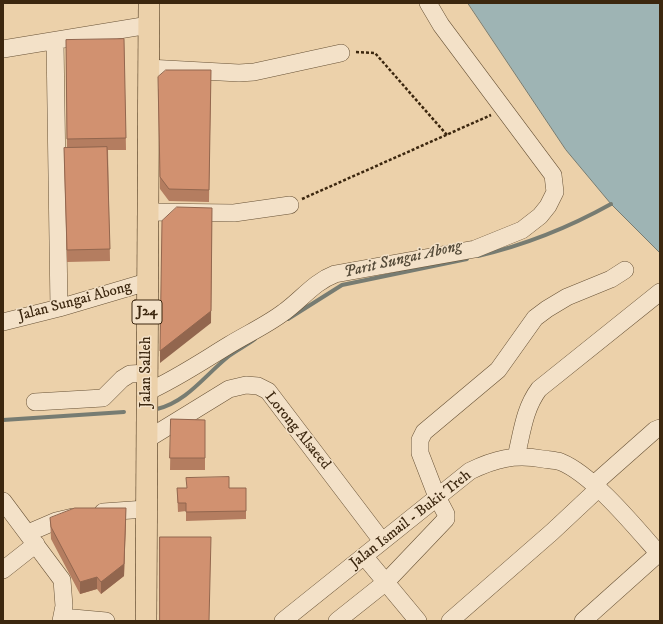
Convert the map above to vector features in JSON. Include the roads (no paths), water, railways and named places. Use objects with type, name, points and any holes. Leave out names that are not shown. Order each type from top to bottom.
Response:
[{"type":"main road","name":"Jalan Salleh","points":[[146,621],[149,3]]},
{"type":"street","points":[[36,402],[103,398],[122,379],[130,374],[147,383],[184,374],[229,345],[264,327],[286,312],[322,279],[335,274],[475,249],[522,230],[540,216],[555,192],[553,175],[442,25],[428,3]]},
{"type":"street","points":[[3,49],[149,25]]},
{"type":"street","points":[[55,41],[59,308]]},
{"type":"street","points":[[148,68],[239,73],[254,72],[341,53]]},
{"type":"street","points":[[148,212],[234,213],[290,205]]},
{"type":"street","points":[[337,621],[386,582],[444,523],[446,514],[437,497],[420,453],[420,440],[424,432],[498,370],[535,318],[567,297],[611,279],[625,270]]},
{"type":"street","name":"Jalan Sungai Abong","points":[[3,322],[59,308],[147,282]]},
{"type":"street","points":[[516,457],[527,410],[531,400],[539,389],[660,292]]},
{"type":"street","name":"Lorong Alsaeed","points":[[146,440],[229,389],[246,385],[258,386],[268,391],[382,541]]},
{"type":"street","points":[[450,621],[552,532],[655,430],[660,428]]},
{"type":"street","name":"Jalan Ismail - Bukit Treh","points":[[283,621],[470,472],[488,462],[516,457],[522,456],[560,461],[578,471],[597,486],[659,554]]},
{"type":"street","points":[[3,501],[62,580],[64,606],[61,619],[106,621]]},
{"type":"street","points":[[3,570],[32,538],[56,521],[75,516],[146,509]]},
{"type":"street","points":[[583,621],[659,554]]},
{"type":"street","points":[[364,556],[418,621]]},
{"type":"waterway","name":"Parit Sungai Abong","points":[[478,256],[513,247],[546,235],[579,221],[611,204]]},
{"type":"waterway","name":"Parit Sungai Abong","points":[[288,319],[342,285],[467,259]]},
{"type":"waterway","name":"Parit Sungai Abong","points":[[157,409],[168,405],[187,394],[229,356],[255,339]]},
{"type":"waterway","points":[[3,420],[124,412]]}]
